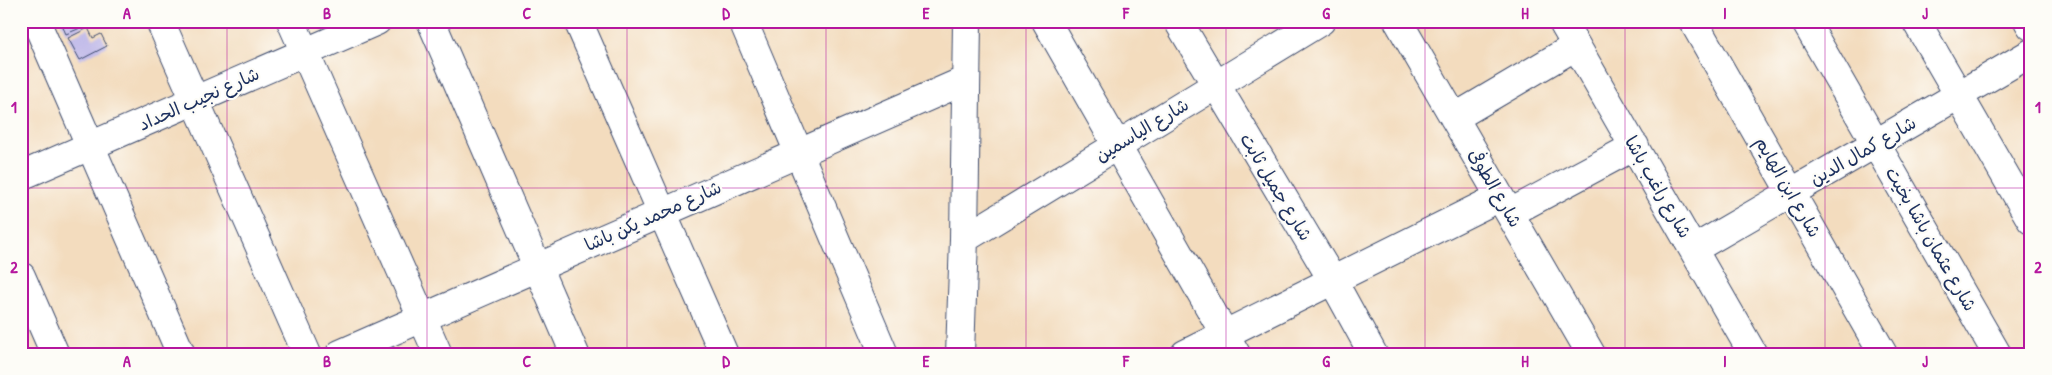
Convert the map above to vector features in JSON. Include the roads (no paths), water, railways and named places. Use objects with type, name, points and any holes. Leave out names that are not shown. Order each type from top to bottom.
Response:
[{"type":"street","points":[[36,21],[181,354]]},
{"type":"street","points":[[160,21],[307,354]]},
{"type":"street","points":[[291,21],[438,354]]},
{"type":"street","name":"شارع نجيب الحداد","points":[[21,176],[377,21]]},
{"type":"street","points":[[431,21],[576,354]]},
{"type":"street","points":[[578,21],[724,354]]},
{"type":"street","points":[[743,21],[884,354]]},
{"type":"street","points":[[960,354],[964,239],[967,21]]},
{"type":"street","points":[[1046,21],[1230,344]]},
{"type":"street","name":"شارع جميل ثابت","points":[[1178,21],[1215,86],[1333,281],[1373,354]]},
{"type":"street","name":"شارع الياسمين","points":[[964,239],[1321,21]]},
{"type":"street","name":"شارع الطوفى","points":[[1398,21],[1592,354]]},
{"type":"street","name":"شارع راغب باشا","points":[[1562,21],[1694,248],[1753,354]]},
{"type":"street","name":"شارع ابن الهايم","points":[[1693,21],[1883,354]]},
{"type":"street","name":"شارع عثمان باشا بخيت","points":[[1805,21],[1997,354]]},
{"type":"street","points":[[1916,21],[2031,220]]},
{"type":"street","points":[[2028,21],[2031,26]]},
{"type":"street","points":[[1454,118],[1576,46]]},
{"type":"street","name":"شارع كمال الدين","points":[[1694,248],[2031,53]]},
{"type":"street","name":"شارع محمد يكن باشا","points":[[340,354],[966,80]]},
{"type":"street","points":[[1185,354],[1230,344],[1333,281],[1634,146]]},
{"type":"street","points":[[21,276],[55,354]]}]
